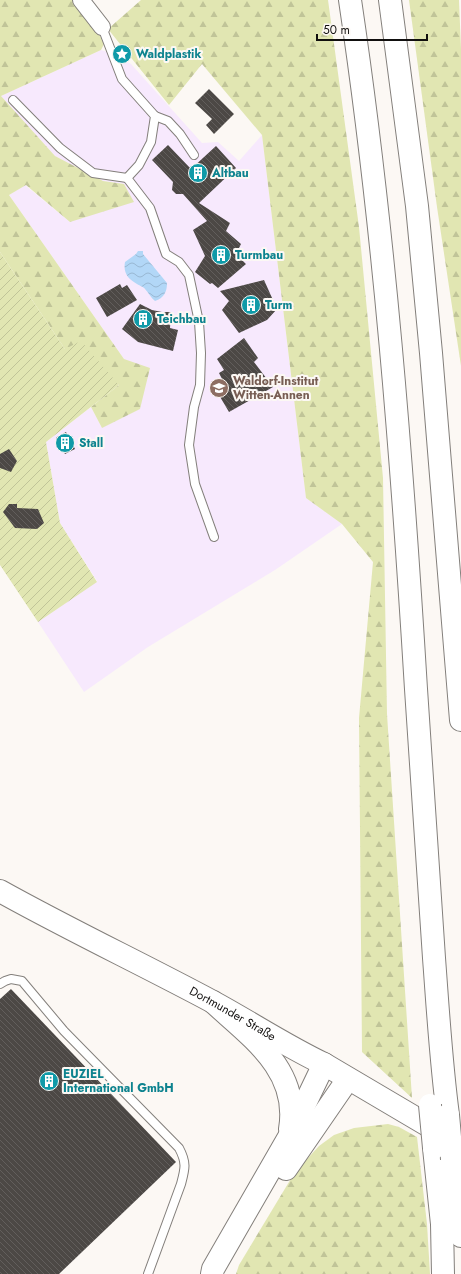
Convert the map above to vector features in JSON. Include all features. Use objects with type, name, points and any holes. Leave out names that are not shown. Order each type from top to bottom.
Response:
[{"type":"main road","points":[[350,0],[378,213],[391,354],[410,592],[428,880],[443,1076],[439,1110],[449,1151],[461,1236]]},
{"type":"main road","points":[[390,0],[417,206],[431,353],[461,720]]},
{"type":"main road","name":"Dortmunder Straße","points":[[0,891],[213,1002],[306,1056],[324,1064],[348,1079],[449,1151]]},
{"type":"main road","points":[[213,1002],[261,1046],[278,1068],[285,1080],[292,1106],[292,1116],[288,1137]]},
{"type":"main road","points":[[212,1274],[213,1268],[288,1137],[324,1064]]},
{"type":"main road","points":[[222,1274],[254,1219],[304,1142],[348,1079]]},
{"type":"main road","points":[[443,1274],[442,1224],[449,1151]]},
{"type":"street","points":[[81,0],[102,27]]},
{"type":"lane","points":[[102,27],[122,79],[155,116],[168,121],[180,134],[194,155]]},
{"type":"lane","points":[[13,100],[60,148],[93,173],[127,178],[150,208],[166,254],[179,262],[189,275],[199,322],[201,353],[200,385],[194,407],[189,445],[194,484],[214,537]]},
{"type":"lane","points":[[127,178],[138,165],[151,142],[155,116]]},
{"type":"lane","points":[[0,984],[10,979],[22,981],[64,1031],[179,1148],[184,1157],[184,1169],[181,1184],[148,1274]]},
{"type":"shaded area","name":"Waldorf-Institut Witten-Annen","points":[[101,50],[111,53],[131,64],[202,143],[218,142],[239,161],[262,135],[306,498],[342,524],[275,570],[148,647],[84,692],[38,622],[97,581],[60,523],[46,442],[91,407],[102,428],[124,359],[9,195],[25,185],[70,222],[124,184],[103,181],[55,156],[1,96]]},
{"type":"green space","points":[[0,0],[73,0],[97,30],[104,44],[101,50],[1,96],[55,156],[103,181],[124,184],[134,202],[70,222],[26,185],[9,195],[124,359],[150,368],[140,409],[102,428],[91,407],[119,385],[65,349],[0,252]]},
{"type":"green space","points":[[141,0],[328,0],[359,227],[383,478],[387,714],[412,1098],[362,1052],[359,718],[373,562],[342,524],[306,498],[262,135],[202,64],[169,105],[108,29]]},
{"type":"green space","points":[[409,0],[459,0],[461,49],[461,366],[437,207]]},
{"type":"green space","points":[[0,252],[65,349],[81,341],[119,385],[46,442],[60,523],[97,582],[38,622],[0,565]]},
{"type":"green space","points":[[388,1124],[399,1127],[417,1137],[427,1224],[430,1274],[236,1274],[239,1265],[295,1172],[319,1146],[334,1135],[354,1128]]},
{"type":"water","points":[[138,251],[143,251],[143,254],[167,283],[164,294],[161,298],[155,301],[144,288],[131,280],[127,275],[125,262]]},
{"type":"building","points":[[209,89],[234,114],[214,134],[206,125],[212,119],[195,103]]},
{"type":"building","points":[[168,145],[191,169],[216,146],[236,168],[199,203],[230,223],[226,231],[241,244],[236,254],[246,264],[218,288],[212,283],[210,284],[195,272],[205,256],[193,230],[207,221],[183,194],[176,194],[172,190],[173,182],[152,160]]},
{"type":"building","name":"Turm","points":[[264,280],[277,309],[267,320],[239,333],[222,310],[229,301],[220,291]]},
{"type":"building","points":[[120,284],[122,288],[127,285],[137,300],[107,317],[96,298]]},
{"type":"building","points":[[140,304],[152,310],[171,312],[170,328],[178,330],[173,351],[138,342],[122,329]]},
{"type":"building","points":[[244,338],[258,358],[254,362],[273,387],[229,412],[216,390],[225,385],[219,373],[224,370],[217,359]]},
{"type":"building","name":"Stall","points":[[66,432],[75,449],[65,454],[56,438]]},
{"type":"building","points":[[9,449],[17,461],[11,472],[0,468],[0,454]]},
{"type":"building","points":[[9,504],[17,504],[17,508],[38,509],[44,523],[37,529],[15,528],[3,512]]},
{"type":"building","name":"EUZIEL International GmbH","points":[[11,989],[176,1162],[59,1274],[0,1274],[0,999]]},
{"type":"place","name":"Waldplastik","points":[[122,54]]},
{"type":"place","name":"Altbau","points":[[198,173]]},
{"type":"place","name":"Turmbau","points":[[221,255]]},
{"type":"place","name":"Turm","points":[[251,305]]},
{"type":"place","name":"Teichbau","points":[[143,319]]},
{"type":"place","name":"Waldorf-Institut Witten-Annen","points":[[219,388]]},
{"type":"place","name":"Stall","points":[[65,443]]},
{"type":"place","name":"EUZIEL International GmbH","points":[[49,1081]]}]
